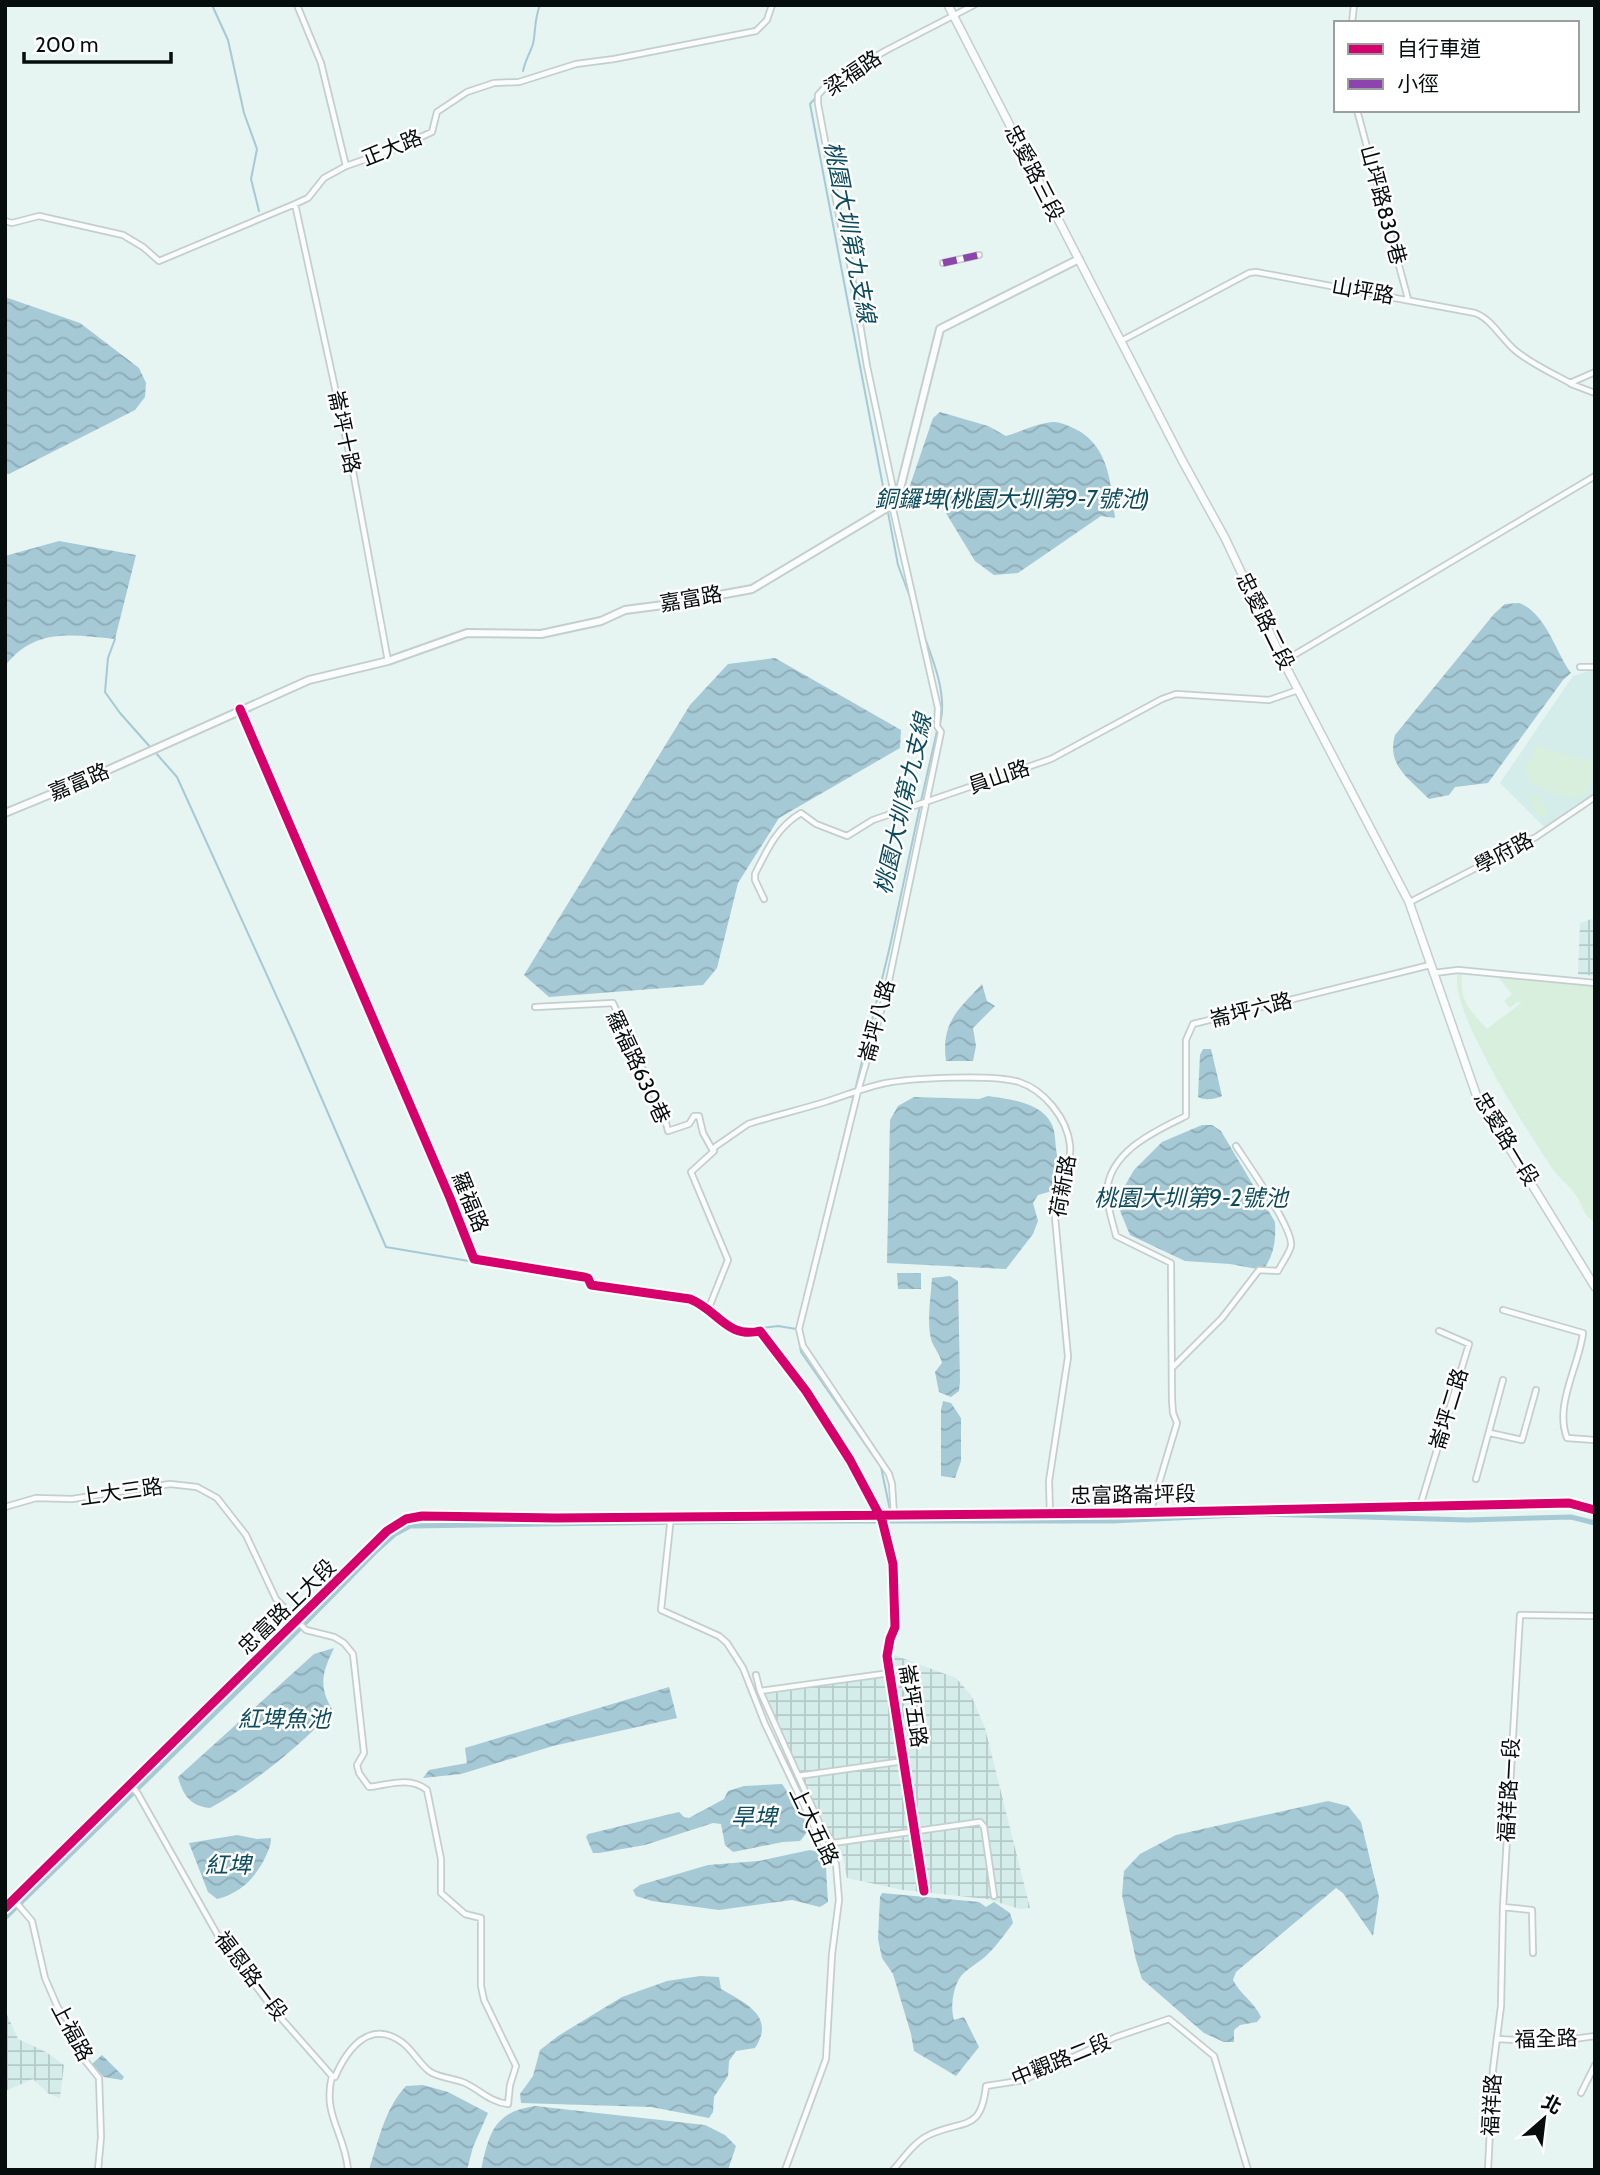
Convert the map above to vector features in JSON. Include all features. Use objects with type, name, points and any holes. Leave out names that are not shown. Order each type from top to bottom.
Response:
[{"type":"main road","name":"忠愛路三段","points":[[952,12],[1120,341]]},
{"type":"main road","name":"忠愛路二段","points":[[1120,341],[1225,538],[1283,662],[1409,902]]},
{"type":"main road","name":"忠愛路一段","points":[[1409,902],[1476,1094],[1595,1287]]},
{"type":"street","points":[[297,5],[321,63],[346,166]]},
{"type":"street","name":"正大路","points":[[5,221],[12,223],[39,216],[123,235],[159,261],[309,198],[324,178],[346,166],[432,132],[437,112],[467,92],[494,83],[519,82],[576,64],[756,31],[767,20],[772,5]]},
{"type":"street","points":[[952,12],[974,5]]},
{"type":"street","name":"梁福路","points":[[894,502],[818,95],[826,86],[952,12]]},
{"type":"street","name":"山坪路830巷","points":[[1358,112],[1408,299]]},
{"type":"street","name":"崙坪十路","points":[[295,204],[352,467],[388,661]]},
{"type":"street","points":[[943,263],[979,255]]},
{"type":"street","points":[[894,502],[922,405],[940,328],[1079,259]]},
{"type":"street","name":"山坪路","points":[[1120,341],[1249,273],[1256,272],[1408,299],[1484,317],[1517,352],[1570,383]]},
{"type":"street","points":[[1570,383],[1595,372]]},
{"type":"street","points":[[1570,383],[1595,393]]},
{"type":"street","points":[[1283,662],[1595,476]]},
{"type":"street","name":"嘉富路","points":[[5,813],[309,680],[388,661],[467,633],[541,634],[601,621],[625,610],[752,589],[894,502]]},
{"type":"street","name":"崙坪八路","points":[[894,502],[938,708],[937,726],[941,732],[887,990],[858,1091],[799,1329],[803,1346],[889,1474],[894,1515]]},
{"type":"street","points":[[1580,667],[1595,667]]},
{"type":"street","name":"員山路","points":[[764,899],[755,874],[773,838],[801,813],[817,824],[847,836],[863,824],[1052,759],[1176,694],[1269,700],[1298,689]]},
{"type":"street","name":"羅福路","points":[[240,709],[474,1259],[690,1299],[738,1332],[760,1331],[806,1391],[850,1460],[880,1518]]},
{"type":"street","name":"學府路","points":[[1409,902],[1536,837],[1595,797]]},
{"type":"street","name":"崙坪六路","points":[[1150,1513],[1177,1423],[1173,1413],[1171,1263],[1116,1236],[1107,1194],[1109,1179],[1118,1162],[1148,1134],[1186,1116],[1186,1040],[1194,1024],[1431,965]]},
{"type":"street","points":[[1434,973],[1458,970],[1595,983]]},
{"type":"street","name":"羅福路630巷","points":[[535,1007],[613,1003],[668,1131],[690,1124],[694,1116],[699,1116],[703,1133],[712,1149]]},
{"type":"street","name":"荷新路","points":[[708,1310],[728,1260],[691,1172],[715,1151],[712,1149],[748,1124],[885,1083],[924,1079],[1000,1079],[1020,1082],[1040,1094],[1055,1110],[1067,1132],[1070,1146],[1068,1175],[1055,1217],[1068,1357],[1049,1481],[1050,1514]]},
{"type":"street","points":[[1172,1368],[1222,1318],[1259,1270],[1278,1271],[1290,1248],[1287,1231],[1272,1201],[1236,1146]]},
{"type":"street","points":[[1503,1310],[1583,1333],[1565,1394],[1565,1432],[1567,1438],[1595,1440]]},
{"type":"street","name":"崙坪二路","points":[[1420,1506],[1469,1343],[1439,1331]]},
{"type":"street","points":[[1476,1479],[1503,1380]]},
{"type":"street","points":[[1490,1433],[1521,1440],[1535,1390]]},
{"type":"street","name":"上大三路","points":[[5,1507],[36,1498],[72,1499],[170,1484],[187,1485],[207,1491],[217,1498],[240,1527],[276,1599],[306,1630],[334,1637],[354,1654],[365,1753],[357,1765],[359,1773],[371,1787],[406,1782],[420,1785],[427,1790],[441,1859],[442,1893],[465,1914],[481,1918],[481,1986],[484,2000],[516,2066],[508,2104],[500,2103],[464,2082],[429,2071],[404,2044],[389,2034],[380,2034],[371,2035],[352,2047],[335,2077],[332,2076]]},
{"type":"street","name":"忠富路崙坪段","points":[[671,1517],[880,1518],[894,1515],[1150,1513],[1569,1503],[1595,1510]]},
{"type":"street","name":"忠富路上大段","points":[[5,1908],[15,1902],[132,1787],[387,1531],[406,1519],[422,1516],[671,1517]]},
{"type":"street","name":"上大五路","points":[[671,1517],[661,1610],[719,1636],[727,1643],[743,1668],[765,1724],[818,1835],[836,1864],[839,1900],[832,1954],[828,2047],[812,2100],[785,2170]]},
{"type":"street","name":"崙坪五路","points":[[880,1518],[888,1538],[892,1564],[895,1627],[887,1656],[924,1891]]},
{"type":"street","name":"福祥路一段","points":[[1497,2039],[1501,2006],[1503,1907],[1520,1615],[1595,1616]]},
{"type":"street","points":[[760,1691],[890,1674]]},
{"type":"street","points":[[756,1675],[760,1691],[828,1838],[835,1844],[980,1822],[984,1827],[994,1896]]},
{"type":"street","points":[[798,1776],[904,1761]]},
{"type":"street","name":"福恩路一段","points":[[132,1787],[217,1934],[273,2009],[332,2076]]},
{"type":"street","points":[[826,1847],[828,1838]]},
{"type":"street","name":"上福路","points":[[15,1902],[32,1921],[45,1978],[58,2008],[69,2022],[83,2058],[99,2078],[101,2137],[98,2170]]},
{"type":"street","points":[[1503,1907],[1532,1910],[1533,1953]]},
{"type":"street","name":"中觀路二段","points":[[893,2170],[916,2144],[928,2135],[970,2123],[984,2105],[986,2086],[1024,2080],[1116,2037],[1169,2019],[1214,2056],[1248,2170]]},
{"type":"street","name":"福全路","points":[[1497,2039],[1552,2042],[1595,2036]]},
{"type":"street","name":"福祥路","points":[[1489,2170],[1493,2068],[1497,2039]]},
{"type":"street","name":"福全路","points":[[1581,2093],[1595,2065]]},
{"type":"street","points":[[332,2076],[327,2092],[331,2116],[346,2150],[348,2170]]},
{"type":"shaded area","points":[[1595,669],[1595,794],[1544,827],[1500,783],[1573,676]]},
{"type":"shaded area","points":[[1595,918],[1595,976],[1578,974],[1580,923]]},
{"type":"shaded area","points":[[894,1655],[956,1678],[971,1695],[985,1728],[1030,1908],[1020,1909],[987,1899],[903,1890],[847,1878],[843,1856],[811,1799],[766,1694],[896,1675]]},
{"type":"shaded area","points":[[5,2010],[18,2039],[46,2052],[64,2065],[60,2098],[49,2094],[33,2079],[5,2091]]},
{"type":"green space","points":[[1535,746],[1595,762],[1595,768],[1591,768],[1593,778],[1588,791],[1575,799],[1535,785],[1525,772],[1527,763],[1536,752],[1533,751]]},
{"type":"green space","points":[[1538,794],[1548,813],[1539,818],[1529,799]]},
{"type":"green space","points":[[1458,973],[1462,974],[1462,991],[1467,1004],[1487,1029],[1521,1003],[1517,1002],[1510,1008],[1504,1001],[1512,994],[1498,977],[1595,986],[1595,1222],[1589,1218],[1574,1193],[1552,1168],[1493,1071],[1465,1014],[1458,990]]},
{"type":"water","points":[[5,297],[80,323],[139,368],[146,383],[145,397],[135,410],[9,474],[5,474]]},
{"type":"water","name":"銅鑼埤(桃園大圳第9-7號池)","points":[[940,412],[988,426],[1006,436],[1053,422],[1079,431],[1097,448],[1103,458],[1110,482],[1115,518],[1101,516],[1018,573],[994,575],[975,561],[932,490],[921,489],[905,500],[933,418]]},
{"type":"water","points":[[59,541],[136,555],[115,639],[55,636],[42,639],[17,653],[5,666],[5,556]]},
{"type":"water","points":[[1519,603],[1536,615],[1543,624],[1571,673],[1563,680],[1488,783],[1455,787],[1449,795],[1429,799],[1397,764],[1393,746],[1395,735],[1494,614],[1505,604]]},
{"type":"water","points":[[775,658],[901,730],[900,748],[779,818],[738,883],[717,968],[703,985],[549,997],[524,975],[690,705],[728,664]]},
{"type":"water","points":[[982,984],[987,1001],[995,1006],[973,1028],[976,1046],[973,1061],[946,1061],[946,1036],[949,1026]]},
{"type":"water","points":[[1203,1049],[1211,1049],[1222,1096],[1217,1098],[1198,1097],[1200,1055]]},
{"type":"water","points":[[988,1096],[1032,1106],[1046,1116],[1053,1126],[1059,1174],[1052,1191],[1038,1195],[1033,1203],[1038,1221],[1033,1234],[1006,1269],[887,1263],[890,1120],[898,1106],[914,1097],[979,1099]]},
{"type":"water","name":"桃園大圳第9-2號池","points":[[1202,1125],[1212,1125],[1221,1131],[1275,1222],[1274,1247],[1263,1270],[1230,1264],[1185,1261],[1130,1235],[1118,1206],[1123,1189],[1134,1170],[1162,1142]]},
{"type":"water","points":[[897,1273],[921,1273],[921,1289],[898,1289]]},
{"type":"water","points":[[950,1276],[958,1281],[960,1381],[959,1391],[951,1397],[939,1392],[935,1372],[942,1363],[932,1342],[929,1319],[932,1278]]},
{"type":"water","points":[[943,1401],[951,1403],[961,1418],[961,1461],[955,1478],[941,1476]]},
{"type":"water","name":"紅埤魚池","points":[[334,1648],[323,1680],[325,1694],[333,1711],[275,1764],[227,1798],[210,1808],[192,1802],[182,1789],[178,1777],[314,1654]]},
{"type":"water","points":[[669,1687],[677,1718],[553,1746],[461,1774],[423,1778],[429,1770],[467,1763],[465,1748]]},
{"type":"water","name":"旱埤","points":[[782,1784],[795,1803],[800,1804],[808,1831],[800,1841],[733,1852],[725,1845],[721,1824],[713,1823],[645,1845],[599,1853],[593,1853],[586,1837],[588,1834],[679,1812],[689,1818],[724,1799],[728,1791],[744,1786]]},
{"type":"water","points":[[1328,1801],[1348,1806],[1361,1822],[1379,1897],[1373,1936],[1343,1893],[1336,1888],[1236,1972],[1233,1980],[1261,2017],[1257,2022],[1240,2025],[1234,2030],[1234,2042],[1224,2042],[1204,2033],[1142,1979],[1122,1895],[1124,1871],[1140,1854],[1176,1835]]},
{"type":"water","name":"紅埤","points":[[237,1835],[257,1839],[271,1838],[270,1847],[250,1880],[239,1889],[217,1899],[208,1892],[189,1843]]},
{"type":"water","points":[[810,1850],[819,1852],[826,1868],[828,1902],[820,1907],[792,1900],[719,1910],[652,1901],[636,1896],[633,1890],[640,1885],[708,1865],[759,1861]]},
{"type":"water","points":[[882,1893],[979,1902],[986,1907],[994,1902],[1010,1913],[1013,1923],[988,1954],[961,1976],[954,1991],[954,2020],[964,2017],[979,2047],[956,2076],[914,2051],[893,1974],[882,1958],[878,1939]]},
{"type":"water","points":[[700,1976],[719,1977],[721,1989],[748,2005],[760,2019],[762,2027],[761,2037],[755,2048],[736,2051],[729,2061],[728,2076],[714,2097],[713,2112],[709,2118],[651,2107],[521,2103],[520,2094],[533,2076],[540,2050],[558,2036],[622,1997],[667,1981]]},
{"type":"water","points":[[102,2055],[124,2077],[122,2080],[104,2077],[92,2064]]},
{"type":"water","points":[[423,2085],[448,2092],[488,2113],[473,2147],[467,2170],[369,2170],[393,2104],[406,2086]]},
{"type":"water","points":[[535,2106],[705,2125],[725,2135],[736,2146],[728,2170],[481,2170],[487,2145],[496,2126],[510,2113]]},
{"type":"waterway","points":[[212,5],[228,40],[244,113],[257,149],[251,179],[259,211]]},
{"type":"waterway","points":[[523,71],[533,44],[540,5]]},
{"type":"waterway","name":"桃園大圳第九支線","points":[[830,81],[861,63]]},
{"type":"waterway","name":"桃園大圳第九支線","points":[[817,96],[810,104],[898,565],[913,605]]},
{"type":"waterway","name":"桃園大圳第九支線","points":[[923,633],[941,691],[942,715],[939,726]]},
{"type":"waterway","points":[[115,639],[108,658],[105,692],[151,748]]},
{"type":"waterway","name":"桃園大圳第九支線","points":[[921,801],[937,731]]},
{"type":"waterway","points":[[155,752],[177,777],[295,1037],[386,1247],[587,1281]]},
{"type":"waterway","name":"桃園大圳第九支線","points":[[799,1322],[890,946],[920,806]]},
{"type":"waterway","points":[[592,1282],[631,1289]]},
{"type":"waterway","points":[[710,1309],[737,1328]]},
{"type":"waterway","points":[[746,1330],[778,1326],[796,1329]]},
{"type":"waterway","name":"桃園大圳第九支線","points":[[797,1327],[801,1352],[881,1467],[890,1510]]},
{"type":"waterway","points":[[762,1337],[828,1431],[872,1512]]},
{"type":"waterway","points":[[5,1918],[254,1675],[374,1553],[395,1534],[410,1526],[757,1521],[1112,1521],[1259,1514],[1467,1520],[1571,1517],[1595,1523]]},
{"type":"marked path","points":[[943,263],[979,255]]},
{"type":"cycle path","points":[[240,709],[474,1259],[584,1277],[588,1278],[591,1285],[690,1299],[739,1331],[760,1331],[806,1391],[850,1460],[882,1520],[893,1564],[895,1627],[887,1656],[924,1891]]},
{"type":"cycle path","points":[[5,1908],[387,1531],[406,1519],[422,1516],[556,1518],[1124,1513],[1569,1503],[1595,1510]]}]
